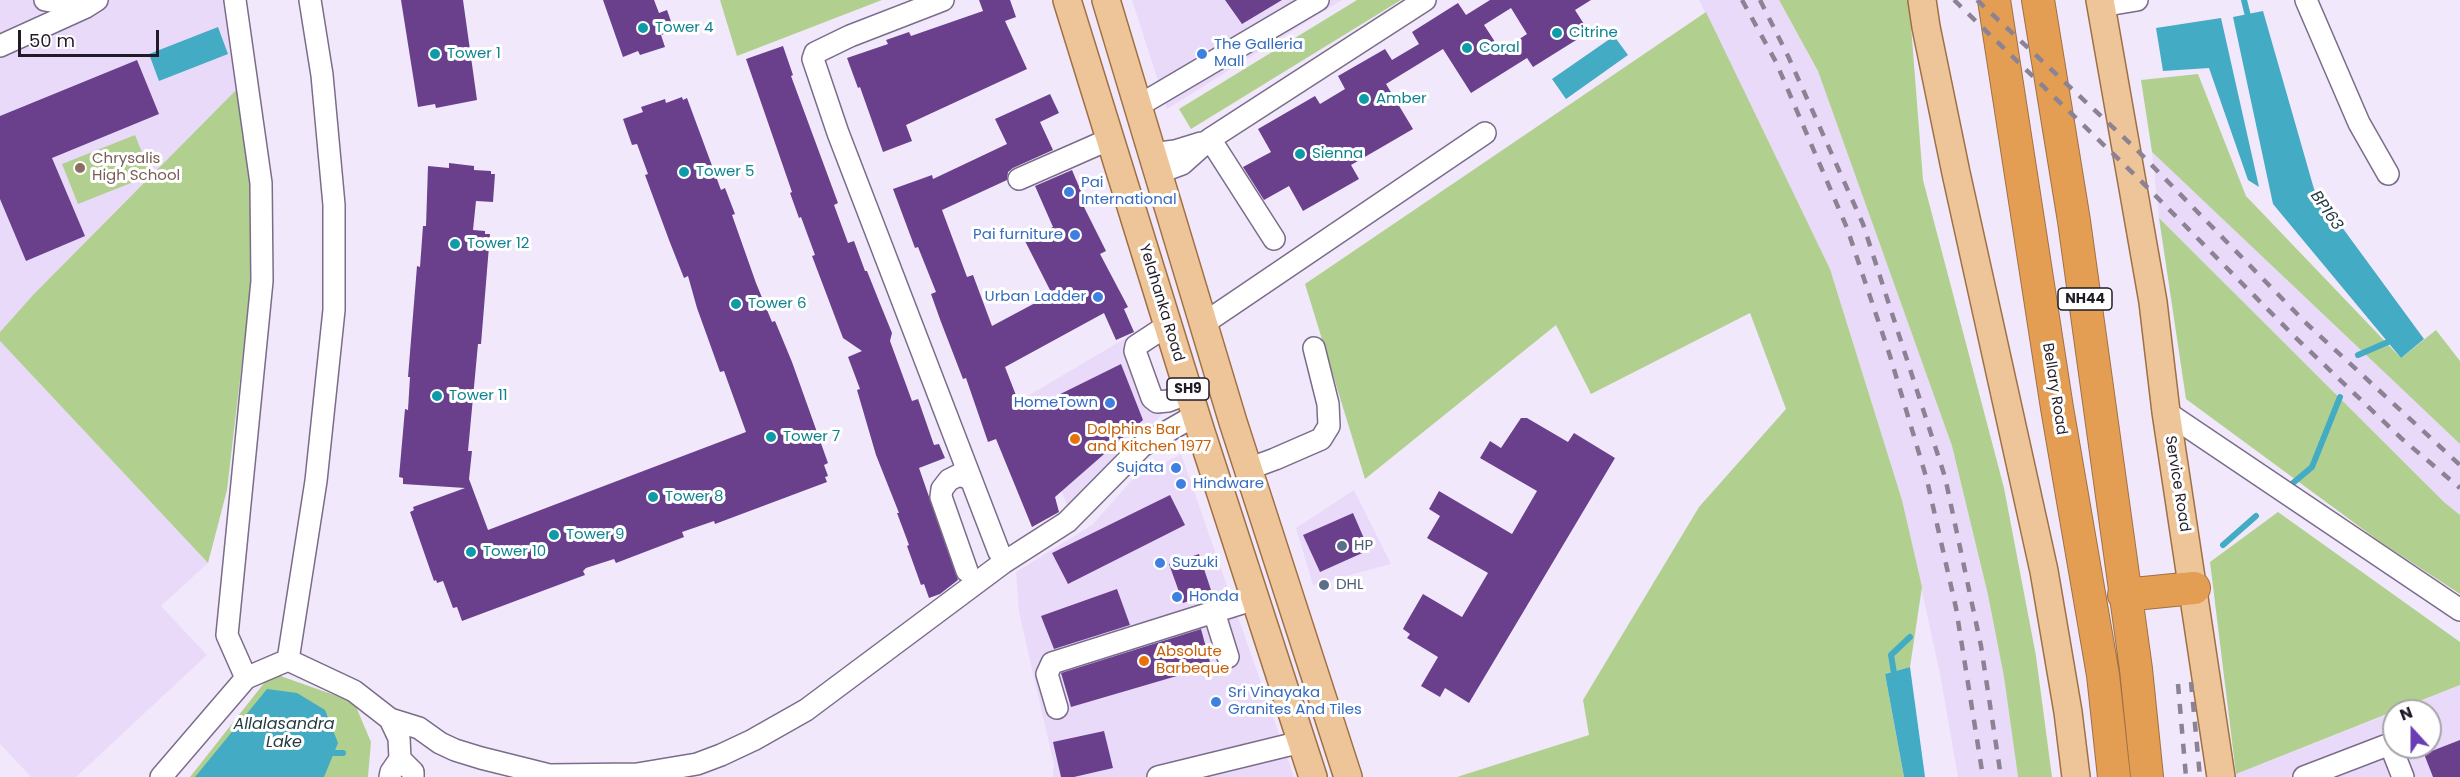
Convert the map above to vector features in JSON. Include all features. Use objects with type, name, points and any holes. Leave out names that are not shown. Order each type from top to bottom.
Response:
[{"type":"highway","name":"Bellary Road","points":[[1994,0],[2057,408],[2103,675],[2114,777]]},
{"type":"highway","name":"NH44","points":[[2038,0],[2074,221],[2124,597],[2136,669],[2147,777]]},
{"type":"highway","points":[[2124,597],[2194,588]]},
{"type":"main road","name":"Yelahanka Road","points":[[1067,0],[1192,404],[1313,777]]},
{"type":"main road","name":"SH9","points":[[1106,0],[1203,324],[1348,777]]},
{"type":"main road","points":[[1922,0],[1956,173],[2044,571],[2068,712],[2076,777]]},
{"type":"main road","name":"Service Road","points":[[2101,3],[2152,302],[2166,412],[2221,777]]},
{"type":"street","points":[[45,0],[91,4]]},
{"type":"street","points":[[235,0],[261,183],[262,281],[227,635],[246,678]]},
{"type":"street","points":[[288,660],[316,481],[334,310],[334,205],[321,75],[310,0]]},
{"type":"street","points":[[943,0],[850,36],[815,53],[813,59],[838,133],[999,552]]},
{"type":"street","points":[[1138,106],[1318,0]]},
{"type":"street","points":[[1155,163],[1175,151],[1210,139],[1425,0]]},
{"type":"street","points":[[2101,3],[2137,0]]},
{"type":"street","points":[[2306,0],[2360,123],[2388,174]]},
{"type":"street","points":[[0,46],[91,4]]},
{"type":"street","points":[[1203,324],[1485,133]]},
{"type":"street","points":[[1019,179],[1110,139]]},
{"type":"street","points":[[1210,139],[1274,239]]},
{"type":"street","points":[[1168,325],[1136,346],[1135,351],[1152,398],[1157,402],[1192,404]]},
{"type":"street","points":[[1248,468],[1321,439],[1329,426],[1328,404],[1314,348]]},
{"type":"street","points":[[161,777],[246,678],[288,660],[354,691],[390,719],[419,728],[440,743],[481,758],[549,775],[637,774],[697,764],[753,740],[806,710],[1003,563],[1067,522],[1142,446],[1192,404]]},
{"type":"street","points":[[2166,412],[2460,610]]},
{"type":"street","points":[[967,571],[941,497],[942,489],[949,480],[959,475],[971,479]]},
{"type":"street","points":[[1057,708],[1047,674],[1052,663],[1255,599]]},
{"type":"street","points":[[1214,612],[1228,657]]},
{"type":"street","points":[[390,719],[399,738],[395,768],[413,772],[413,777]]},
{"type":"street","points":[[1158,777],[1301,742]]},
{"type":"street","points":[[2304,777],[2390,744],[2403,777]]},
{"type":"shaded area","name":"Chrysalis High School","points":[[0,0],[229,0],[240,86],[33,295],[0,332]]},
{"type":"shaded area","name":"The Galleria Mall","points":[[1132,0],[1342,0],[1167,109]]},
{"type":"shaded area","points":[[1699,0],[1779,0],[1818,70],[1952,446],[1988,595],[2004,677],[2018,777],[1958,777],[1940,674],[1902,500],[1830,269]]},
{"type":"shaded area","points":[[2152,152],[2460,444],[2460,515],[2444,502],[2159,218]]},
{"type":"shaded area","points":[[1141,329],[1166,410],[1070,513],[1026,397]]},
{"type":"shaded area","points":[[0,341],[208,563],[161,606],[207,655],[76,777],[31,777],[0,744]]},
{"type":"shaded area","points":[[1181,454],[1294,777],[1053,777],[1054,765],[1019,612],[1016,572],[1092,525],[1131,481]]},
{"type":"shaded area","name":"HP","points":[[1354,490],[1391,564],[1313,585],[1296,528]]},
{"type":"shaded area","points":[[2460,685],[2460,777],[2236,777],[2236,774],[2382,717],[2382,759],[2442,759],[2442,699],[2426,699]]},
{"type":"green space","points":[[720,0],[882,0],[737,56]]},
{"type":"green space","points":[[1357,0],[1401,0],[1191,129],[1179,109]]},
{"type":"green space","points":[[1779,0],[1909,0],[1923,180],[2004,488],[2036,656],[2052,777],[2018,777],[2004,677],[1988,595],[1952,446],[1818,71]]},
{"type":"green space","points":[[1706,12],[1830,269],[1902,500],[1922,587],[1910,667],[1885,674],[1904,777],[1457,777],[1589,735],[1583,700],[1699,507],[1786,409],[1750,313],[1591,394],[1556,325],[1365,479],[1305,284]]},
{"type":"green space","points":[[2198,74],[2246,196],[2401,358],[2436,330],[2460,361],[2460,444],[2152,152],[2141,80]]},
{"type":"green space","points":[[240,86],[252,186],[251,285],[227,490],[208,563],[0,341],[0,332],[33,295]]},
{"type":"green space","points":[[135,135],[151,175],[78,204],[62,164]]},
{"type":"green space","points":[[2159,218],[2444,502],[2460,515],[2460,594],[2379,541],[2186,399]]},
{"type":"green space","points":[[2278,512],[2460,642],[2460,685],[2425,699],[2382,699],[2382,716],[2236,774],[2210,562]]},
{"type":"green space","name":"Allalasandra Lake","points":[[272,673],[354,702],[371,742],[368,777],[190,777]]},
{"type":"water","points":[[2263,11],[2314,189],[2424,339],[2401,358],[2273,204],[2233,17]]},
{"type":"water","points":[[2221,18],[2259,187],[2248,180],[2209,68],[2163,71],[2156,28]]},
{"type":"water","points":[[218,27],[228,54],[159,81],[149,54]]},
{"type":"water","points":[[1614,36],[1628,55],[1566,99],[1552,79]]},
{"type":"water","points":[[1910,667],[1925,777],[1904,777],[1885,674]]},
{"type":"water","name":"Allalasandra Lake","points":[[267,689],[297,693],[325,710],[338,743],[324,777],[195,777]]},
{"type":"building","name":"Tower 1","points":[[401,0],[463,0],[477,100],[436,108],[435,104],[418,107]]},
{"type":"building","name":"Tower 4","points":[[603,0],[654,0],[659,13],[667,10],[674,30],[661,35],[665,47],[640,55],[638,51],[623,57]]},
{"type":"building","points":[[979,0],[1010,0],[1016,17],[1005,21],[1027,69],[906,125],[912,141],[883,152],[847,58],[888,44],[886,40],[909,32],[911,36],[983,11]]},
{"type":"building","points":[[1225,0],[1282,0],[1242,24]]},
{"type":"building","points":[[1490,0],[1591,0],[1575,10],[1589,32],[1533,67],[1527,58],[1471,93],[1443,49],[1386,84],[1413,129],[1351,165],[1359,179],[1303,211],[1289,186],[1264,200],[1243,167],[1271,152],[1258,129],[1315,96],[1320,104],[1345,89],[1338,76],[1385,49],[1392,60],[1419,44],[1412,32],[1458,3],[1466,15]],"holes":[[[1511,8],[1527,34],[1501,51],[1484,25]]]},
{"type":"building","points":[[783,46],[793,75],[791,76],[838,203],[834,205],[848,243],[854,241],[865,271],[867,271],[892,333],[890,341],[912,401],[918,399],[934,445],[939,444],[945,458],[919,468],[958,580],[940,594],[929,598],[924,584],[921,585],[897,513],[899,513],[876,455],[857,390],[860,389],[848,357],[862,351],[843,338],[812,256],[815,255],[790,193],[792,192],[746,59]]},
{"type":"building","points":[[137,60],[159,114],[52,158],[85,236],[26,261],[0,199],[0,116]]},
{"type":"building","points":[[1050,94],[1059,113],[1040,122],[1053,150],[1013,168],[1008,172],[1007,180],[942,210],[967,277],[973,275],[992,326],[1052,294],[1025,241],[1053,227],[1035,186],[1072,170],[1086,203],[1083,205],[1106,251],[1100,254],[1128,307],[1124,309],[1134,332],[1116,340],[1104,313],[1005,367],[1019,403],[1025,401],[1028,410],[1121,364],[1143,420],[1055,497],[1059,512],[1032,527],[996,439],[988,442],[966,378],[963,379],[931,294],[936,292],[918,247],[915,248],[893,189],[932,175],[933,179],[1007,144],[995,119]]},
{"type":"building","points":[[682,97],[683,100],[687,98],[721,190],[725,188],[756,283],[792,362],[828,463],[824,465],[828,476],[825,477],[827,482],[715,524],[714,521],[682,532],[684,537],[616,563],[614,559],[586,568],[583,571],[585,575],[462,621],[457,607],[453,608],[443,581],[437,583],[436,580],[434,581],[410,512],[414,510],[413,507],[465,488],[403,484],[403,478],[399,477],[405,409],[408,410],[410,377],[408,377],[417,266],[420,267],[423,226],[426,226],[428,166],[449,168],[449,163],[474,166],[474,170],[491,171],[491,174],[495,174],[493,202],[476,201],[473,230],[490,234],[481,344],[478,344],[468,451],[472,451],[469,479],[488,530],[746,432],[724,371],[720,372],[688,276],[684,278],[669,240],[645,175],[648,174],[637,144],[632,145],[623,119],[643,112],[641,107],[665,99],[666,103]]},
{"type":"building","points":[[1521,418],[1527,418],[1568,442],[1574,433],[1615,458],[1469,703],[1445,688],[1440,697],[1421,686],[1438,657],[1407,638],[1410,634],[1403,629],[1423,594],[1462,617],[1488,573],[1427,538],[1440,516],[1429,509],[1439,491],[1512,534],[1537,491],[1480,458],[1490,441],[1501,448]]},
{"type":"building","points":[[1170,495],[1185,525],[1068,584],[1052,553]]},
{"type":"building","points":[[1353,513],[1369,550],[1320,572],[1303,535]]},
{"type":"building","points":[[1199,554],[1212,593],[1183,603],[1169,564]]},
{"type":"building","points":[[1117,589],[1130,625],[1054,649],[1041,616]]},
{"type":"building","points":[[1201,629],[1211,666],[1071,707],[1061,673]]},
{"type":"building","points":[[1104,731],[1113,768],[1074,777],[1061,777],[1053,742]]},
{"type":"building","points":[[2460,740],[2460,777],[2433,777],[2426,759],[2442,759],[2442,747]]},
{"type":"waterway","name":"BP163","points":[[2244,0],[2249,20]]},
{"type":"waterway","name":"BP163","points":[[2358,355],[2395,339]]},
{"type":"waterway","points":[[2287,488],[2312,467],[2340,397]]},
{"type":"waterway","points":[[2223,545],[2256,516]]},
{"type":"waterway","points":[[1895,679],[1891,655],[1910,637]]},
{"type":"waterway","points":[[327,749],[334,753],[343,753]]},
{"type":"railway","points":[[1742,0],[1776,62],[1847,228],[1890,356],[1927,480],[1956,608],[1983,777]]},
{"type":"railway","points":[[1760,0],[1788,56],[1863,224],[1945,477],[1981,646],[2001,777]]},
{"type":"railway","points":[[1954,0],[2139,179],[2295,337],[2401,438],[2460,488]]},
{"type":"railway","points":[[1977,0],[2135,148],[2307,324],[2460,465]]},
{"type":"railway","points":[[2191,682],[2200,777]]},
{"type":"railway","points":[[2178,684],[2186,777]]},
{"type":"place","name":"Tower 4","points":[[643,28]]},
{"type":"place","name":"Citrine","points":[[1557,33]]},
{"type":"place","name":"Coral","points":[[1467,48]]},
{"type":"place","name":"Tower 1","points":[[435,54]]},
{"type":"place","name":"The Galleria Mall","points":[[1202,54]]},
{"type":"place","name":"Amber","points":[[1364,99]]},
{"type":"place","name":"Sienna","points":[[1300,154]]},
{"type":"place","name":"Chrysalis High School","points":[[80,168]]},
{"type":"place","name":"Tower 5","points":[[684,172]]},
{"type":"place","name":"Pai International","points":[[1069,192]]},
{"type":"place","name":"Pai furniture","points":[[1075,235]]},
{"type":"place","name":"Tower 12","points":[[455,244]]},
{"type":"place","name":"Urban Ladder","points":[[1098,297]]},
{"type":"place","name":"Tower 6","points":[[736,304]]},
{"type":"place","name":"Tower 11","points":[[437,396]]},
{"type":"place","name":"HomeTown","points":[[1110,403]]},
{"type":"place","name":"Tower 7","points":[[771,437]]},
{"type":"place","name":"Dolphins Bar and Kitchen 1977","points":[[1075,439]]},
{"type":"place","name":"Sujata","points":[[1176,468]]},
{"type":"place","name":"Hindware","points":[[1181,484]]},
{"type":"place","name":"Tower 8","points":[[653,497]]},
{"type":"place","name":"Tower 9","points":[[554,535]]},
{"type":"place","name":"HP","points":[[1342,546]]},
{"type":"place","name":"Tower 10","points":[[471,552]]},
{"type":"place","name":"Suzuki","points":[[1160,563]]},
{"type":"place","name":"DHL","points":[[1324,585]]},
{"type":"place","name":"Honda","points":[[1177,597]]},
{"type":"place","name":"Absolute Barbeque","points":[[1144,661]]},
{"type":"place","name":"Sri Vinayaka Granites And Tiles","points":[[1216,702]]}]
